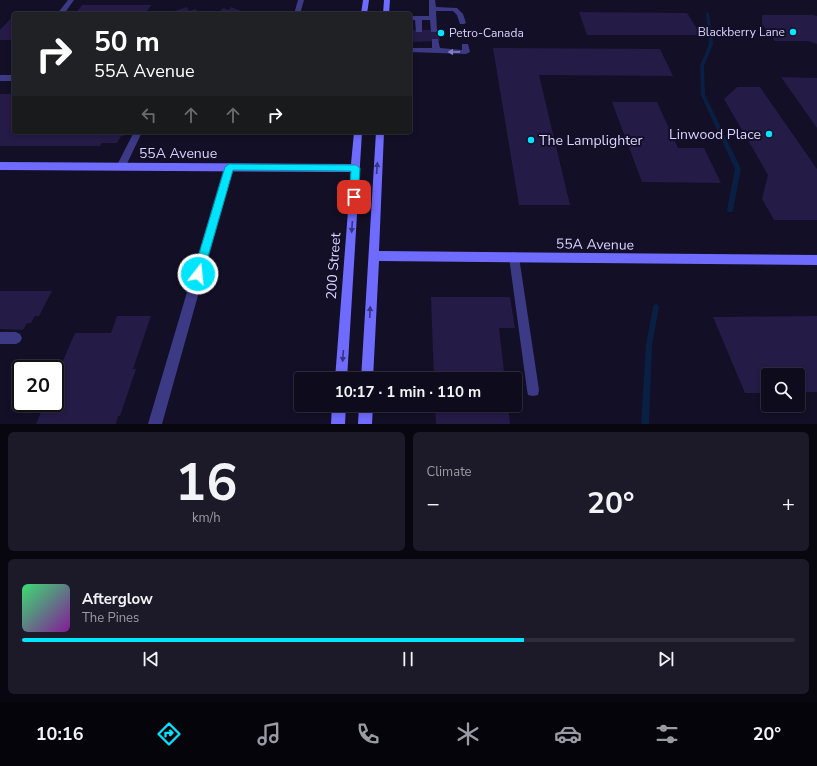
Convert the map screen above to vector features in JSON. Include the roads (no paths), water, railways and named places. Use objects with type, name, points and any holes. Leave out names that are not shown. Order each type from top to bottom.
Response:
[{"type":"street","points":[[364,12],[366,0]]},
{"type":"street","points":[[386,12],[387,0]]},
{"type":"street","name":"200 Street","points":[[341,372],[358,134]]},
{"type":"street","points":[[367,372],[380,134]]},
{"type":"street","name":"55A Avenue","points":[[0,166],[356,168]]},
{"type":"street","name":"55A Avenue","points":[[373,256],[817,260]]},
{"type":"street","points":[[338,424],[339,412]]},
{"type":"street","points":[[365,424],[366,412]]},
{"type":"lane","points":[[62,12],[71,0]]},
{"type":"lane","points":[[298,12],[301,0]]},
{"type":"lane","points":[[432,0],[434,30]]},
{"type":"lane","points":[[433,9],[455,9],[460,14],[462,23]]},
{"type":"lane","points":[[412,18],[433,18]]},
{"type":"lane","points":[[418,18],[419,30]]},
{"type":"lane","points":[[420,42],[421,50]]},
{"type":"lane","points":[[435,42],[436,50]]},
{"type":"lane","points":[[412,50],[466,52],[465,46]]},
{"type":"lane","points":[[0,78],[12,76]]},
{"type":"lane","points":[[121,167],[137,134]]},
{"type":"lane","points":[[155,424],[229,167]]},
{"type":"lane","points":[[514,258],[533,390]]},
{"type":"lane","points":[[0,338],[16,338]]},
{"type":"waterway","points":[[707,13],[711,44],[702,66],[703,95],[738,169],[730,210]]},
{"type":"waterway","points":[[645,424],[649,345],[656,307]]},
{"type":"place","name":"Blackberry Lane","points":[[793,32]]},
{"type":"place","name":"Petro-Canada","points":[[441,33]]},
{"type":"place","name":"Linwood Place","points":[[769,134]]},
{"type":"place","name":"The Lamplighter","points":[[531,140]]}]
